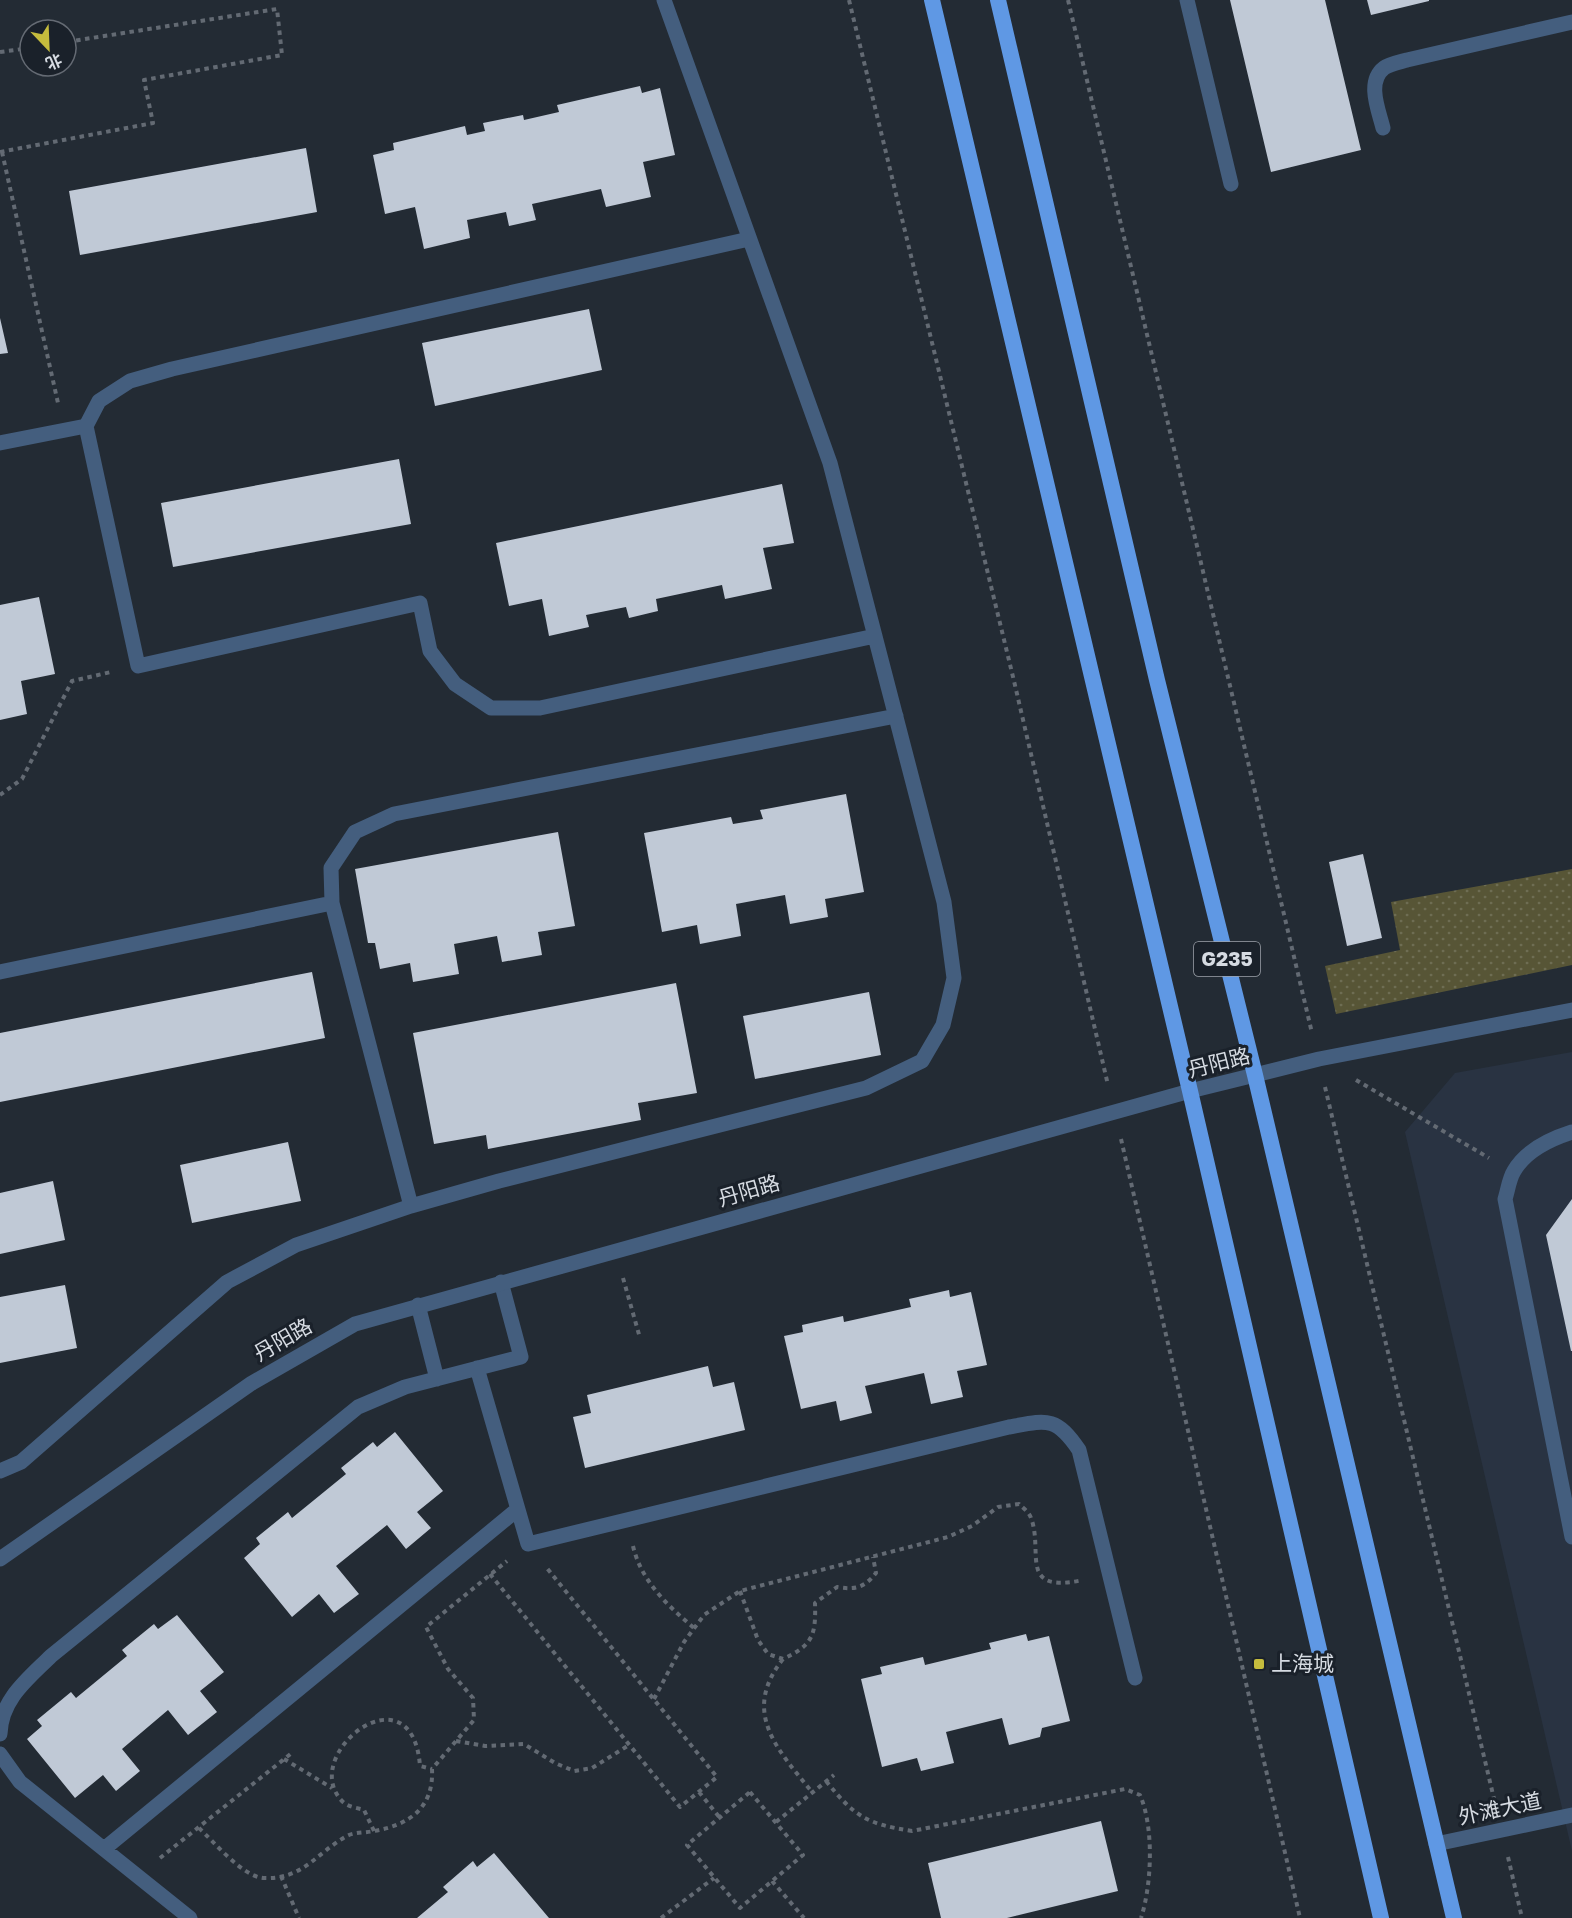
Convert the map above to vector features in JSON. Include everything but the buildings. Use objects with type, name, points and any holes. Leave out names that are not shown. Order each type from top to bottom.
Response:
[{"type":"highway","name":"G235","points":[[932,0],[1190,1091],[1382,1918]]},
{"type":"highway","name":"G235","points":[[998,0],[1157,680],[1256,1075],[1454,1918]]},
{"type":"street","points":[[0,1471],[21,1462],[227,1282],[296,1245],[411,1206],[866,1088],[922,1061],[943,1025],[954,978],[945,902],[830,463],[664,0]]},
{"type":"street","points":[[1187,0],[1231,184]]},
{"type":"street","points":[[1383,128],[1375,81],[1383,68],[1407,60],[1572,22]]},
{"type":"street","points":[[749,239],[130,381],[99,401],[86,426],[138,666],[420,603],[430,651],[455,684],[491,708],[540,708],[875,636]]},
{"type":"street","points":[[0,443],[86,426]]},
{"type":"street","points":[[411,1206],[332,903],[331,868],[355,832],[394,814],[896,716]]},
{"type":"street","points":[[0,972],[332,903]]},
{"type":"street","name":"丹阳路","points":[[0,1559],[252,1383],[355,1324],[1190,1091],[1318,1059],[1572,1010]]},
{"type":"street","points":[[1572,1132],[1549,1139],[1513,1172],[1505,1199],[1572,1537]]},
{"type":"street","points":[[0,1734],[0,1724],[12,1694],[51,1656],[323,1433],[358,1407],[405,1387],[521,1357],[501,1282]]},
{"type":"street","points":[[418,1305],[437,1379]]},
{"type":"street","points":[[477,1368],[528,1544],[1042,1421],[1064,1429],[1079,1450],[1135,1678]]},
{"type":"street","points":[[104,1849],[518,1509]]},
{"type":"street","points":[[0,1754],[20,1782],[190,1918]]},
{"type":"street","name":"外滩大道","points":[[1436,1844],[1572,1815]]},
{"type":"path","points":[[849,0],[1012,669],[1300,1918]]},
{"type":"path","points":[[1068,0],[1522,1918]]},
{"type":"path","points":[[64,430],[1,152],[153,123],[144,80],[282,55],[277,9],[78,40]]},
{"type":"path","points":[[0,52],[18,50]]},
{"type":"path","points":[[0,795],[22,779],[72,681],[138,666]]},
{"type":"path","points":[[1318,1059],[1513,1172]]},
{"type":"path","points":[[616,1250],[640,1338]]},
{"type":"path","points":[[654,1699],[694,1628],[704,1615],[740,1591],[948,1537],[972,1526],[998,1507],[1019,1504],[1031,1515],[1036,1536],[1034,1562],[1041,1575],[1053,1582],[1075,1582],[1110,1575]]},
{"type":"path","points":[[627,1520],[636,1558],[645,1576],[668,1606],[694,1628]]},
{"type":"path","points":[[200,1828],[234,1863],[261,1878],[293,1875],[348,1835],[400,1825],[424,1806],[433,1783],[432,1770],[474,1720],[473,1698],[448,1669],[426,1627],[490,1574],[528,1544],[717,1777],[680,1808],[490,1574]]},
{"type":"path","points":[[812,1792],[777,1748],[764,1713],[764,1696],[770,1676],[783,1659],[799,1652],[811,1640],[816,1625],[815,1604],[837,1587],[851,1590],[866,1586],[876,1573],[873,1557]]},
{"type":"path","points":[[740,1591],[758,1640],[768,1654],[783,1659]]},
{"type":"path","points":[[333,1788],[331,1773],[338,1750],[362,1728],[382,1720],[396,1720],[410,1729],[418,1748],[420,1766],[432,1770]]},
{"type":"path","points":[[456,1740],[485,1746],[524,1744],[555,1763],[574,1771],[592,1768],[629,1745]]},
{"type":"path","points":[[137,1876],[293,1752]]},
{"type":"path","points":[[284,1759],[333,1788],[344,1804],[364,1810],[375,1831]]},
{"type":"path","points":[[776,1822],[834,1774]]},
{"type":"path","points":[[826,1781],[847,1808],[877,1826],[912,1832],[1125,1789],[1140,1795],[1148,1813],[1149,1877],[1147,1901],[1141,1918]]},
{"type":"path","points":[[699,1792],[720,1818]]},
{"type":"path","points":[[750,1792],[776,1822],[803,1855],[740,1908],[687,1845],[750,1792]]},
{"type":"path","points":[[281,1876],[299,1918]]},
{"type":"path","points":[[661,1918],[714,1878]]},
{"type":"path","points":[[772,1881],[804,1918]]},
{"type":"shaded area","points":[[1572,869],[1572,965],[1336,1014],[1325,966],[1400,950],[1391,902]]},
{"type":"shaded area","points":[[1572,1052],[1572,1851],[1405,1132],[1455,1073]]},
{"type":"place","name":"上海城","points":[[1259,1664]]}]
